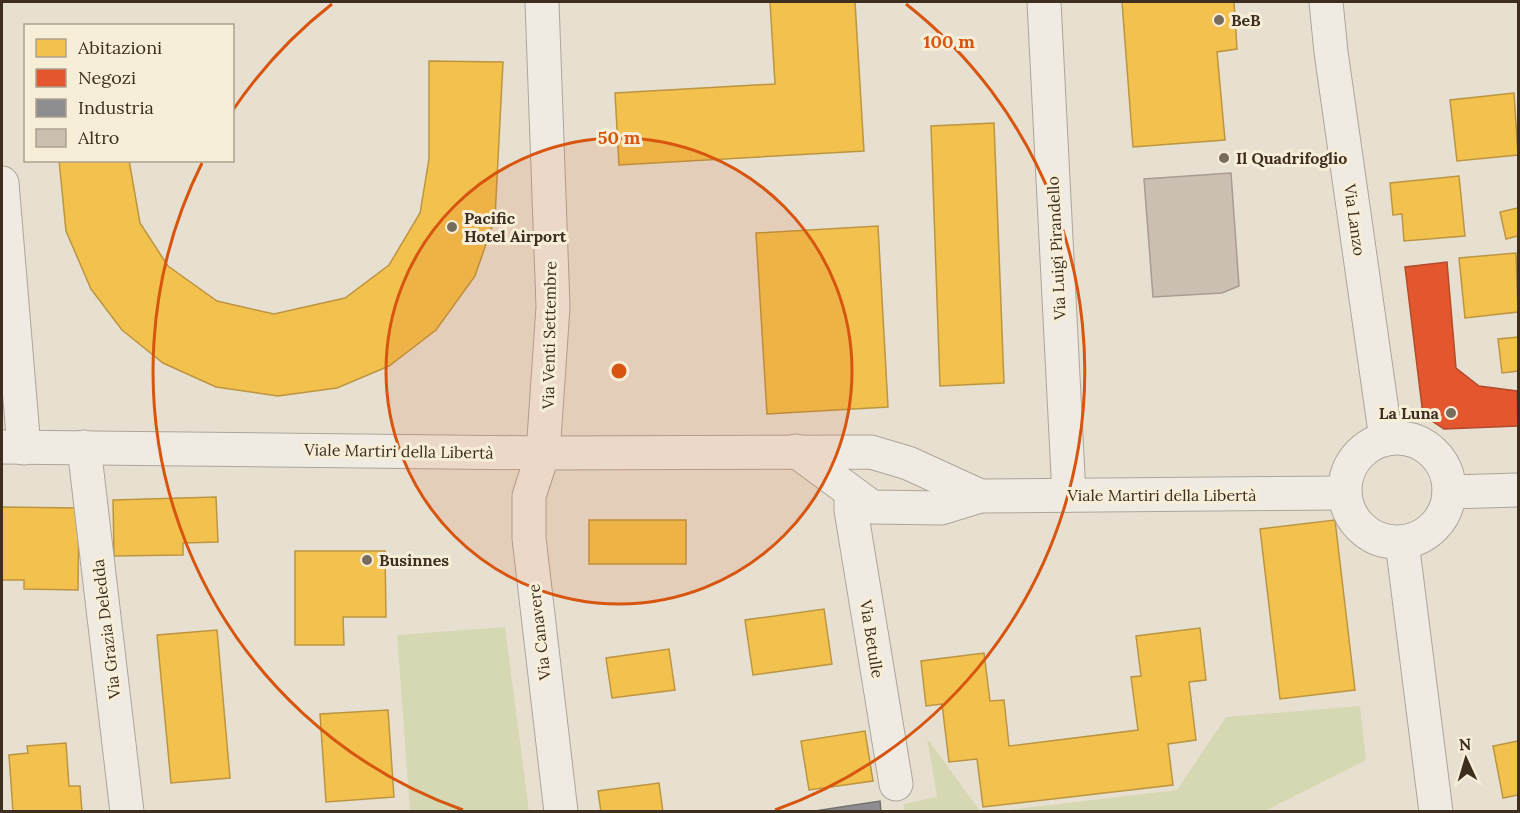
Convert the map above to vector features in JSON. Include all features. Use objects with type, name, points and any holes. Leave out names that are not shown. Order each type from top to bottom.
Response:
[{"type":"street","name":"Via Venti Settembre","points":[[542,2],[553,307],[543,453]]},
{"type":"street","name":"Via Luigi Pirandello","points":[[1044,2],[1070,495]]},
{"type":"street","name":"Via Lanzo","points":[[1326,2],[1331,52],[1386,439]]},
{"type":"street","points":[[2,183],[13,447]]},
{"type":"street","points":[[1402,438],[1417,442],[1431,450],[1441,462],[1448,476],[1449,492],[1445,510],[1435,525],[1420,536],[1402,542],[1382,539],[1363,529],[1350,513],[1345,493],[1351,465],[1360,453],[1386,439],[1402,438]]},
{"type":"street","name":"Viale Martiri della Libertà","points":[[13,447],[543,453],[871,452],[908,463],[980,496]]},
{"type":"street","name":"Via Grazia Deledda","points":[[84,447],[127,812]]},
{"type":"street","name":"Viale Martiri della Libertà","points":[[796,451],[851,494],[872,507],[941,508],[980,496],[1345,493]]},
{"type":"street","name":"Via Canavere","points":[[543,453],[529,496],[529,538],[561,812]]},
{"type":"street","points":[[1449,492],[1518,490]]},
{"type":"street","name":"Via Betulle","points":[[851,494],[851,510],[896,784]]},
{"type":"street","points":[[1402,542],[1436,812]]},
{"type":"green space","points":[[505,627],[529,811],[410,811],[397,635]]},
{"type":"green space","points":[[1360,706],[1366,760],[1265,811],[998,811],[1177,790],[1226,717]]},
{"type":"green space","points":[[927,738],[980,811],[905,811],[904,804],[937,797]]},
{"type":"building: Abitazioni","points":[[770,2],[855,2],[864,151],[619,165],[615,93],[775,84]]},
{"type":"building: Abitazioni","points":[[1122,2],[1234,2],[1237,49],[1217,52],[1225,140],[1133,147]]},
{"type":"building: Abitazioni","name":"Pacific Hotel Airport","points":[[429,61],[503,62],[495,218],[475,276],[436,330],[389,366],[337,388],[278,396],[216,387],[163,363],[122,330],[91,289],[66,231],[59,162],[129,162],[140,223],[168,266],[217,301],[274,314],[345,298],[389,265],[420,213],[429,159]]},
{"type":"building: Abitazioni","points":[[1514,93],[1518,155],[1457,161],[1450,100]]},
{"type":"building: Abitazioni","points":[[994,123],[1004,383],[940,386],[931,126]]},
{"type":"building: Abitazioni","points":[[1459,176],[1465,236],[1404,241],[1402,214],[1393,215],[1390,183]]},
{"type":"building: Abitazioni","points":[[1518,208],[1518,236],[1506,239],[1500,212]]},
{"type":"building: Abitazioni","points":[[878,226],[888,407],[767,414],[756,233]]},
{"type":"building: Abitazioni","points":[[1516,253],[1518,312],[1465,318],[1459,258]]},
{"type":"building: Abitazioni","points":[[1518,337],[1518,371],[1502,373],[1498,339]]},
{"type":"building: Abitazioni","points":[[216,497],[218,542],[183,543],[183,555],[114,556],[113,500]]},
{"type":"building: Abitazioni","points":[[2,507],[79,508],[78,590],[24,589],[24,580],[2,580]]},
{"type":"building: Abitazioni","points":[[589,520],[686,520],[686,564],[589,564]]},
{"type":"building: Abitazioni","points":[[1335,520],[1355,690],[1280,699],[1260,529]]},
{"type":"building: Abitazioni","points":[[295,551],[385,551],[386,617],[343,617],[344,645],[295,645]]},
{"type":"building: Abitazioni","points":[[824,609],[832,664],[753,675],[745,620]]},
{"type":"building: Abitazioni","points":[[1200,628],[1206,680],[1189,682],[1196,740],[1168,744],[1173,785],[983,807],[977,759],[949,762],[942,704],[926,706],[921,661],[984,653],[990,701],[1004,700],[1009,746],[1138,730],[1131,677],[1141,676],[1136,636]]},
{"type":"building: Abitazioni","points":[[217,630],[230,778],[171,783],[157,635]]},
{"type":"building: Abitazioni","points":[[669,649],[675,690],[612,698],[606,658]]},
{"type":"building: Abitazioni","points":[[388,710],[394,797],[326,802],[320,714]]},
{"type":"building: Abitazioni","points":[[865,731],[873,781],[809,790],[801,741]]},
{"type":"building: Abitazioni","points":[[1518,741],[1518,795],[1503,798],[1493,746]]},
{"type":"building: Abitazioni","points":[[66,743],[69,786],[80,786],[82,812],[13,812],[9,755],[28,753],[27,746]]},
{"type":"building: Abitazioni","points":[[659,783],[663,812],[601,812],[598,791]]},
{"type":"building: Negozi","points":[[1447,262],[1456,368],[1479,386],[1517,391],[1518,426],[1444,429],[1423,415],[1405,267]]},
{"type":"building: Industria","points":[[880,801],[881,812],[808,812]]},
{"type":"building: Altro","points":[[1231,173],[1239,286],[1222,293],[1153,297],[1144,179]]},
{"type":"place","name":"BeB","points":[[1219,20]]},
{"type":"place","name":"Il Quadrifoglio","points":[[1224,158]]},
{"type":"place","name":"Pacific Hotel Airport","points":[[452,227]]},
{"type":"place","name":"La Luna","points":[[1451,413]]},
{"type":"place","name":"Businnes","points":[[367,560]]}]
